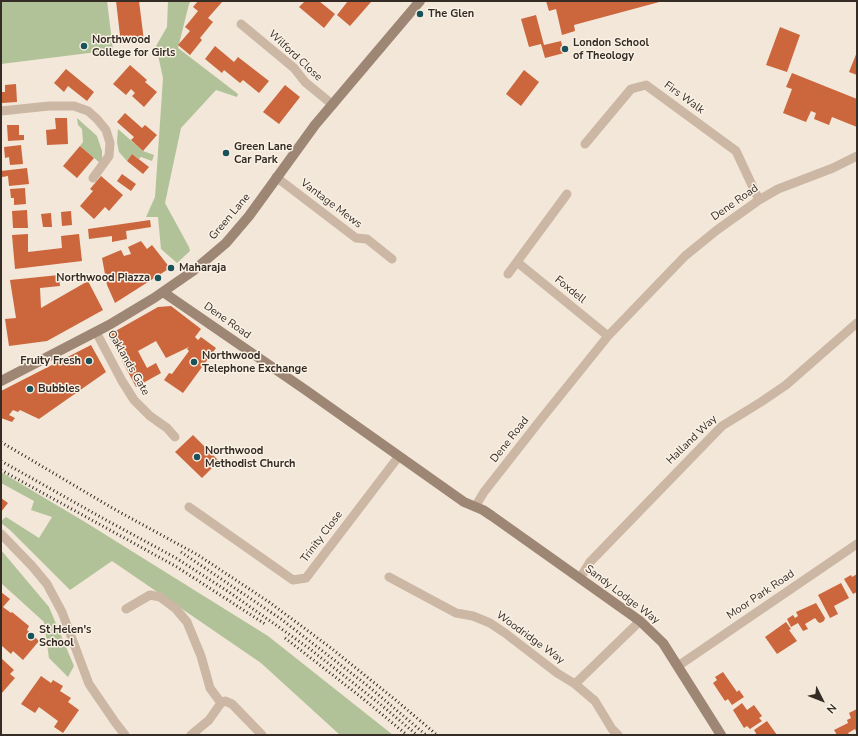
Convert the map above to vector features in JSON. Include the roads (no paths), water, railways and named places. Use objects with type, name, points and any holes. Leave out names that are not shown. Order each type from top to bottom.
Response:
[{"type":"street","name":"Green Lane","points":[[1,382],[96,332],[163,292],[193,271],[226,243],[249,216],[276,177],[316,125],[420,1]]},
{"type":"street","name":"Wilford Close","points":[[241,24],[294,68],[305,82],[333,105]]},
{"type":"street","name":"Firs Walk","points":[[585,144],[631,89],[646,85],[736,151],[759,200]]},
{"type":"street","points":[[1,111],[49,106],[74,106],[88,111],[106,130],[110,143],[109,156],[93,178]]},
{"type":"street","name":"Dene Road","points":[[163,292],[307,390],[464,502],[475,507],[484,492],[608,336],[685,256],[717,230],[759,200],[778,190],[833,168],[857,156]]},
{"type":"street","name":"Vantage Mews","points":[[276,177],[356,238],[367,239],[392,259]]},
{"type":"street","points":[[508,274],[567,194]]},
{"type":"street","name":"Foxdell","points":[[517,262],[608,336]]},
{"type":"street","name":"Halland Way","points":[[580,578],[590,562],[722,426],[786,385],[857,323]]},
{"type":"street","name":"Oaklands Gate","points":[[96,332],[134,400],[150,416],[167,428],[175,437]]},
{"type":"street","name":"Trinity Close","points":[[189,506],[293,580],[306,578],[399,456]]},
{"type":"street","name":"Sandy Lodge Way","points":[[475,507],[492,516],[640,622],[663,644],[721,735]]},
{"type":"street","points":[[1,534],[47,584],[62,612],[89,684],[114,722],[125,735]]},
{"type":"street","name":"Moor Park Road","points":[[678,666],[857,544]]},
{"type":"street","name":"Woodridge Way","points":[[389,577],[456,613],[473,616],[490,623],[557,673],[575,684],[595,701],[612,729],[618,735]]},
{"type":"street","points":[[126,609],[150,595],[160,597],[176,609],[187,622],[201,656],[210,688],[221,703]]},
{"type":"street","points":[[575,684],[640,622]]},
{"type":"street","points":[[191,735],[209,720],[221,703],[229,702],[262,735]]},
{"type":"railway","points":[[1,442],[114,509],[198,555],[269,602],[331,648],[437,735]]},
{"type":"railway","points":[[1,461],[176,558],[229,592],[310,649],[417,735]]},
{"type":"railway","points":[[1,470],[177,567],[265,624]]},
{"type":"railway","points":[[181,552],[281,619],[368,686],[426,735]]},
{"type":"railway","points":[[285,638],[407,735]]},
{"type":"place","name":"The Glen","points":[[420,14]]},
{"type":"place","name":"Northwood College for Girls","points":[[84,46]]},
{"type":"place","name":"London School of Theology","points":[[565,49]]},
{"type":"place","name":"Green Lane Car Park","points":[[226,153]]},
{"type":"place","name":"Maharaja","points":[[171,268]]},
{"type":"place","name":"Northwood Piazza","points":[[158,278]]},
{"type":"place","name":"Fruity Fresh","points":[[89,361]]},
{"type":"place","name":"Northwood Telephone Exchange","points":[[194,362]]},
{"type":"place","name":"Bubbles","points":[[30,389]]},
{"type":"place","name":"Northwood Methodist Church","points":[[197,457]]},
{"type":"place","name":"St Helen's School","points":[[31,636]]}]
